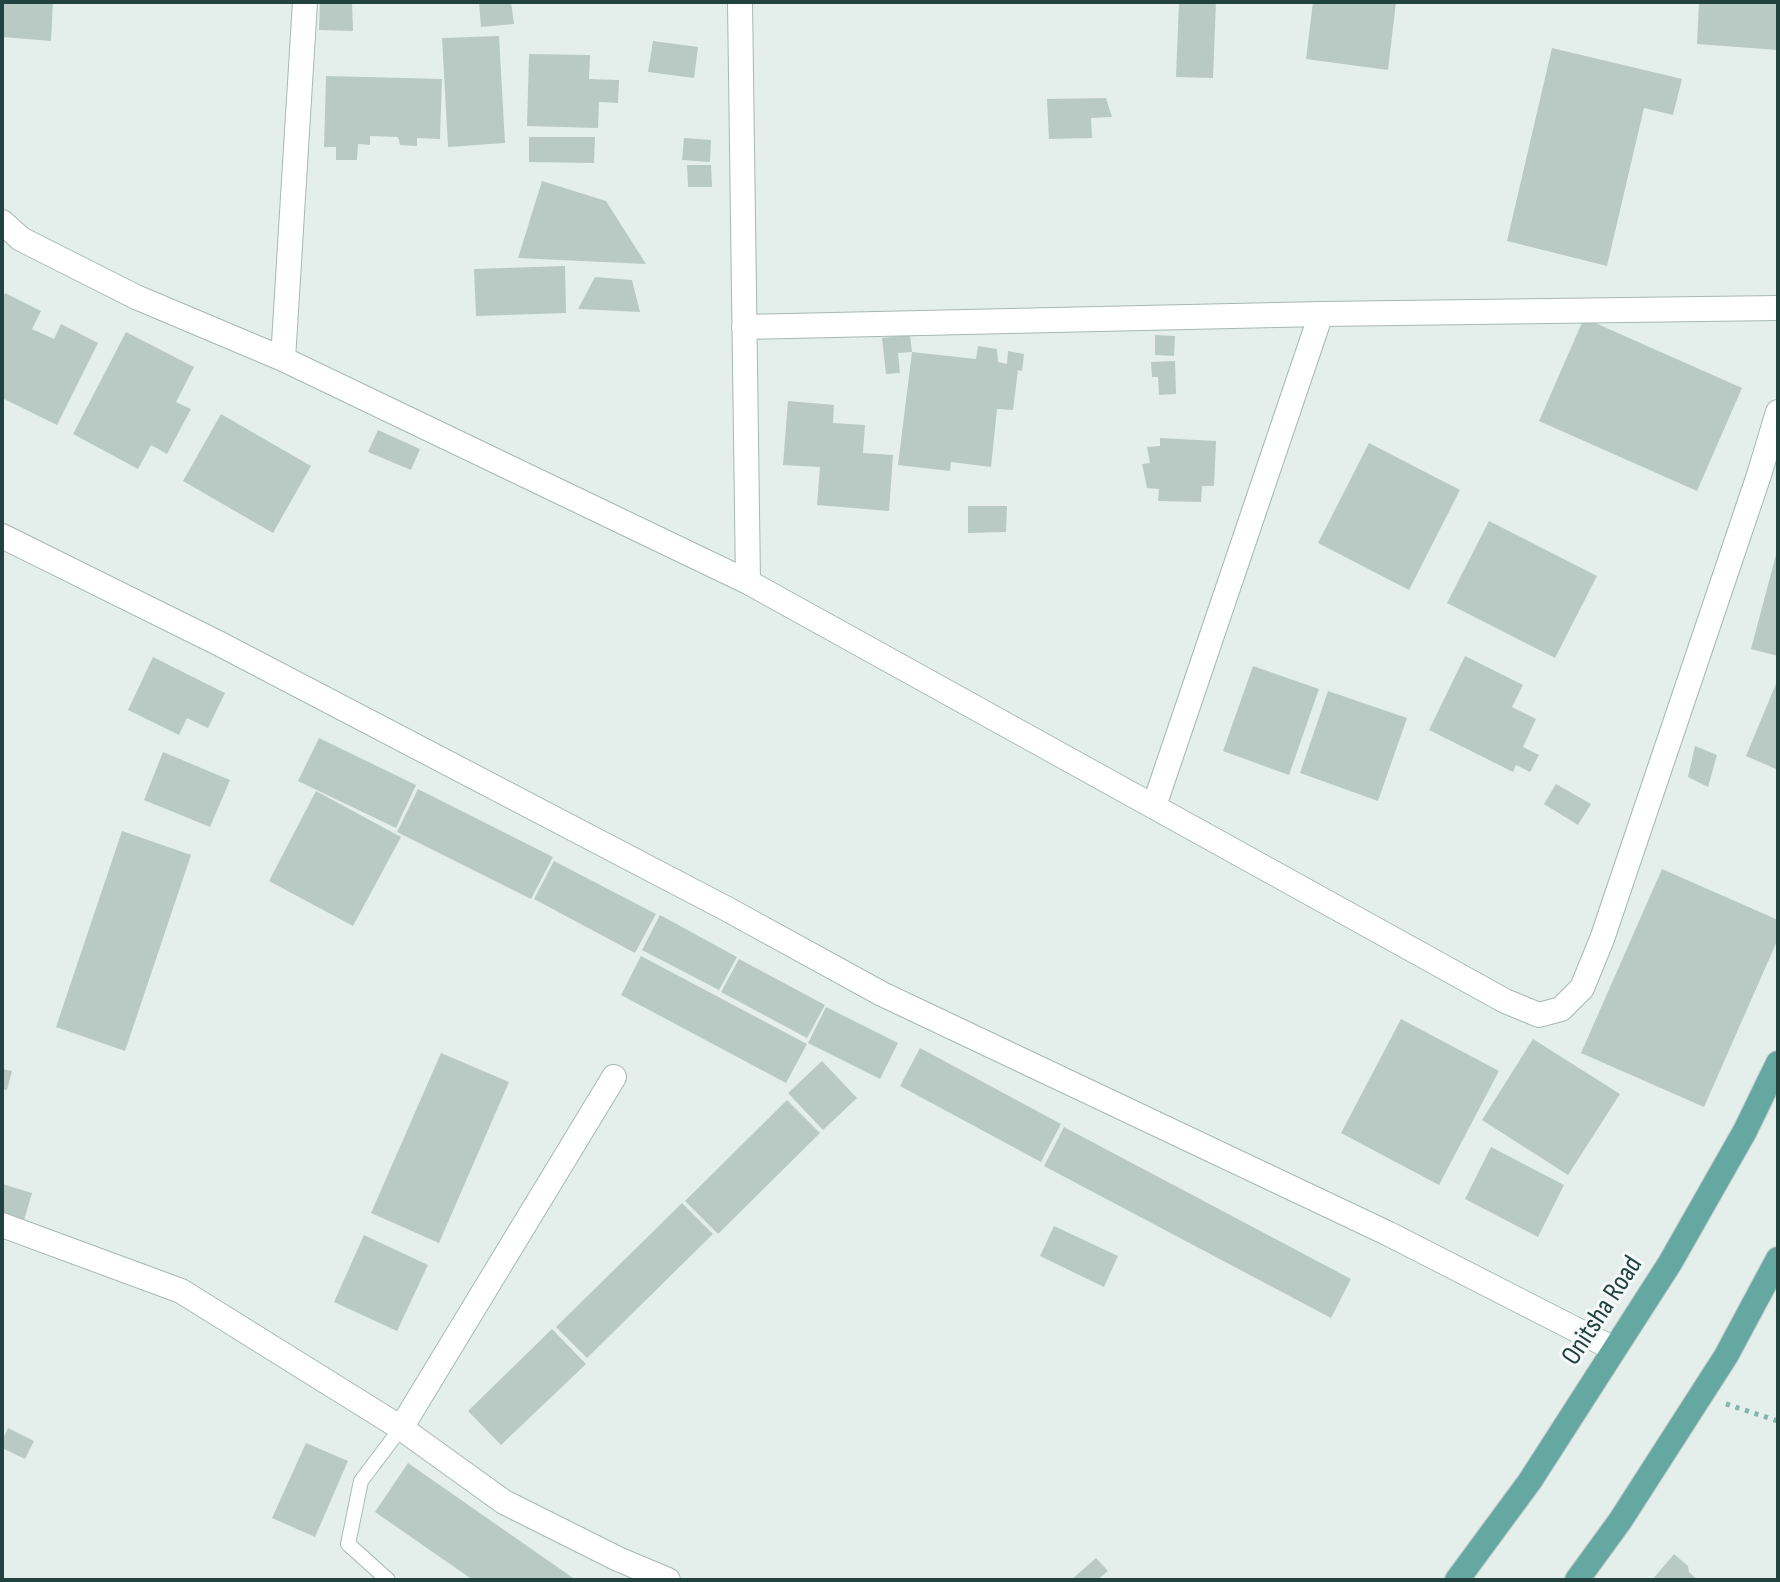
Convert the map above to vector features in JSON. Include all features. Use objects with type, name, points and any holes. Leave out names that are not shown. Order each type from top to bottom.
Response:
[{"type":"main road","name":"Onitsha Road","points":[[1457,1580],[1530,1481],[1670,1263],[1745,1131],[1778,1063]]},
{"type":"main road","points":[[1577,1580],[1620,1521],[1726,1356],[1778,1259]]},
{"type":"street","points":[[283,359],[305,2]]},
{"type":"street","points":[[740,2],[748,582]]},
{"type":"street","points":[[2,222],[21,239],[136,297],[283,359],[748,582],[1505,1001],[1539,1015],[1561,1009],[1582,988],[1602,939],[1778,412]]},
{"type":"street","points":[[744,327],[1778,308]]},
{"type":"street","points":[[1154,806],[1321,314]]},
{"type":"street","points":[[2,536],[220,644],[727,909],[882,994],[1389,1234],[1614,1349]]},
{"type":"street","points":[[401,1428],[614,1077]]},
{"type":"street","points":[[2,1225],[181,1291],[401,1428],[504,1502],[618,1559],[668,1580]]},
{"type":"lane","points":[[388,1580],[348,1544],[361,1481],[401,1428]]},
{"type":"path","points":[[1700,1396],[1778,1421]]},
{"type":"building","points":[[2,2],[53,2],[51,41],[2,37]]},
{"type":"building","points":[[320,2],[352,2],[353,31],[319,30]]},
{"type":"building","points":[[479,2],[511,2],[514,24],[481,27]]},
{"type":"building","points":[[1179,2],[1216,2],[1213,78],[1176,77]]},
{"type":"building","points":[[1313,2],[1396,2],[1388,70],[1306,59]]},
{"type":"building","points":[[1699,2],[1778,2],[1778,50],[1697,44]]},
{"type":"building","points":[[499,36],[505,143],[448,147],[442,38]]},
{"type":"building","points":[[653,41],[698,47],[694,78],[648,72]]},
{"type":"building","points":[[1552,48],[1682,79],[1673,115],[1644,108],[1607,266],[1507,241]]},
{"type":"building","points":[[529,54],[590,55],[589,79],[619,80],[618,103],[599,102],[598,128],[527,126]]},
{"type":"building","points":[[326,76],[442,79],[440,139],[417,138],[417,146],[400,145],[398,137],[370,136],[370,145],[358,144],[357,160],[336,160],[336,147],[324,147]]},
{"type":"building","points":[[1106,98],[1112,117],[1091,118],[1092,138],[1049,139],[1047,99]]},
{"type":"building","points":[[529,137],[595,137],[594,163],[529,162]]},
{"type":"building","points":[[684,138],[711,140],[710,162],[682,160]]},
{"type":"building","points":[[687,165],[711,165],[712,187],[688,187]]},
{"type":"building","points":[[542,181],[606,201],[646,264],[518,258]]},
{"type":"building","points":[[565,266],[566,313],[476,316],[474,269]]},
{"type":"building","points":[[595,277],[632,280],[640,312],[578,309]]},
{"type":"building","points":[[5,293],[41,311],[32,329],[54,339],[61,324],[98,343],[57,425],[2,398],[2,300]]},
{"type":"building","points":[[1584,318],[1742,388],[1697,491],[1539,421]]},
{"type":"building","points":[[126,332],[194,367],[176,402],[191,409],[167,454],[151,445],[138,469],[73,434]]},
{"type":"building","points":[[910,335],[912,352],[898,353],[900,373],[886,374],[882,338]]},
{"type":"building","points":[[1155,335],[1175,336],[1174,356],[1155,355]]},
{"type":"building","points":[[978,346],[997,349],[998,362],[1007,364],[1008,351],[1024,354],[1022,371],[1018,370],[1013,410],[997,409],[991,467],[951,462],[950,471],[898,465],[912,352],[976,359]]},
{"type":"building","points":[[1175,361],[1176,394],[1159,395],[1158,377],[1152,377],[1151,362]]},
{"type":"building","points":[[788,401],[834,405],[833,423],[865,425],[863,453],[893,455],[889,511],[817,505],[820,467],[783,465]]},
{"type":"building","points":[[221,414],[311,466],[273,533],[183,481]]},
{"type":"building","points":[[378,430],[420,449],[411,470],[368,452]]},
{"type":"building","points":[[1160,438],[1216,441],[1214,486],[1202,486],[1201,502],[1158,501],[1159,489],[1147,488],[1142,464],[1150,463],[1147,447],[1160,446]]},
{"type":"building","points":[[1369,443],[1460,490],[1409,590],[1318,543]]},
{"type":"building","points":[[968,506],[1007,506],[1006,532],[968,533]]},
{"type":"building","points":[[1489,521],[1597,576],[1555,658],[1447,603]]},
{"type":"building","points":[[1778,551],[1778,656],[1751,649]]},
{"type":"building","points":[[1465,656],[1523,685],[1512,707],[1536,719],[1523,747],[1539,755],[1530,772],[1516,765],[1513,772],[1429,730]]},
{"type":"building","points":[[153,657],[225,693],[208,728],[187,718],[179,735],[128,710]]},
{"type":"building","points":[[1253,666],[1319,689],[1289,775],[1223,751]]},
{"type":"building","points":[[1778,679],[1778,770],[1746,756]]},
{"type":"building","points":[[1328,691],[1407,718],[1378,801],[1300,773]]},
{"type":"building","points":[[319,738],[416,785],[396,828],[298,781]]},
{"type":"building","points":[[1695,746],[1717,755],[1708,787],[1688,777]]},
{"type":"building","points":[[163,752],[230,780],[210,827],[144,800]]},
{"type":"building","points":[[1556,784],[1591,804],[1578,825],[1544,804]]},
{"type":"building","points":[[418,789],[553,857],[531,899],[397,832]]},
{"type":"building","points":[[316,791],[401,837],[353,926],[269,881]]},
{"type":"building","points":[[122,831],[191,855],[125,1051],[56,1027]]},
{"type":"building","points":[[554,861],[656,914],[635,953],[534,899]]},
{"type":"building","points":[[1662,869],[1778,920],[1778,939],[1704,1107],[1581,1053]]},
{"type":"building","points":[[660,915],[737,957],[719,990],[642,950]]},
{"type":"building","points":[[641,956],[807,1044],[786,1083],[621,995]]},
{"type":"building","points":[[739,959],[825,1005],[807,1038],[721,992]]},
{"type":"building","points":[[826,1007],[898,1043],[880,1079],[808,1043]]},
{"type":"building","points":[[1401,1019],[1499,1071],[1439,1185],[1341,1133]]},
{"type":"building","points":[[1533,1039],[1620,1094],[1568,1175],[1482,1120]]},
{"type":"building","points":[[920,1048],[1061,1124],[1041,1162],[900,1086]]},
{"type":"building","points":[[441,1053],[509,1082],[439,1243],[371,1213]]},
{"type":"building","points":[[822,1061],[857,1098],[823,1130],[788,1093]]},
{"type":"building","points":[[2,1069],[12,1071],[7,1090],[2,1089]]},
{"type":"building","points":[[787,1100],[820,1133],[718,1234],[685,1201]]},
{"type":"building","points":[[1064,1127],[1351,1279],[1331,1318],[1044,1166]]},
{"type":"building","points":[[1491,1147],[1564,1185],[1538,1237],[1465,1199]]},
{"type":"building","points":[[2,1184],[32,1193],[23,1224],[2,1217]]},
{"type":"building","points":[[682,1203],[713,1234],[587,1358],[556,1327]]},
{"type":"building","points":[[1054,1226],[1118,1256],[1104,1287],[1040,1256]]},
{"type":"building","points":[[364,1235],[428,1265],[397,1331],[334,1302]]},
{"type":"building","points":[[552,1329],[586,1364],[501,1445],[468,1411]]},
{"type":"building","points":[[8,1428],[34,1441],[25,1459],[2,1448]]},
{"type":"building","points":[[306,1443],[348,1461],[315,1537],[272,1518]]},
{"type":"building","points":[[408,1463],[576,1580],[473,1580],[375,1512]]},
{"type":"building","points":[[1674,1554],[1688,1566],[1689,1572],[1698,1580],[1652,1580]]},
{"type":"building","points":[[1096,1558],[1108,1571],[1097,1580],[1071,1580]]}]
